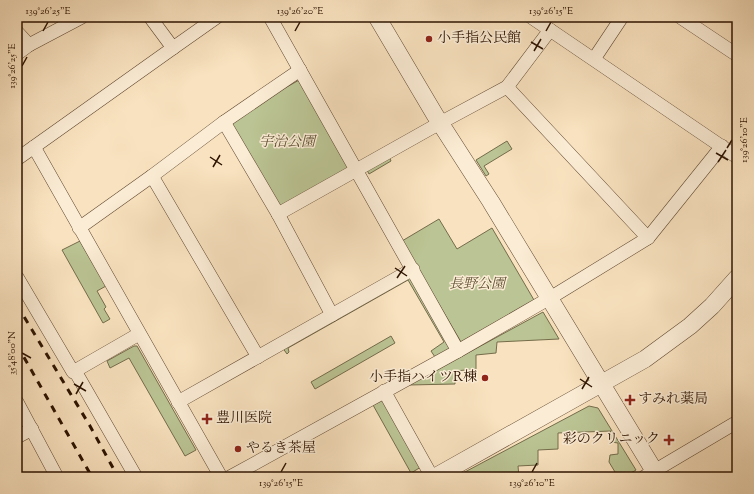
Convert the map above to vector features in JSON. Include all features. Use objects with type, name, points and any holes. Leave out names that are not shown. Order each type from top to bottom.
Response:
[{"type":"street","points":[[17,54],[29,45],[82,17]]},
{"type":"street","points":[[150,17],[173,48]]},
{"type":"street","points":[[17,159],[217,17]]},
{"type":"street","points":[[270,17],[458,350]]},
{"type":"street","points":[[377,17],[440,123],[491,202],[601,384],[652,475],[737,422]]},
{"type":"street","points":[[531,17],[737,157]]},
{"type":"street","points":[[594,59],[622,17]]},
{"type":"street","points":[[680,17],[737,55]]},
{"type":"street","points":[[278,214],[507,87],[550,30]]},
{"type":"street","points":[[17,32],[29,45]]},
{"type":"street","points":[[79,228],[224,122],[300,70]]},
{"type":"street","points":[[507,87],[648,238]]},
{"type":"street","points":[[224,122],[278,214],[332,314]]},
{"type":"street","points":[[230,477],[458,350],[648,238],[722,146]]},
{"type":"street","points":[[34,147],[221,477]]},
{"type":"street","points":[[152,176],[258,357]]},
{"type":"street","points":[[178,402],[413,269]]},
{"type":"street","points":[[17,277],[73,372],[75,371],[136,477]]},
{"type":"street","points":[[384,391],[434,477],[645,359],[690,326],[712,306],[737,278]]},
{"type":"street","points":[[75,371],[139,334]]},
{"type":"street","points":[[17,402],[57,477]]},
{"type":"street","points":[[17,437],[32,429]]},
{"type":"green space","name":"宇治公園","points":[[301,79],[351,168],[278,212],[224,122]]},
{"type":"green space","points":[[507,141],[512,149],[484,166],[489,174],[486,176],[476,160]]},
{"type":"green space","points":[[389,156],[391,161],[369,174],[366,168]]},
{"type":"green space","name":"長野公園","points":[[439,219],[457,249],[492,228],[534,300],[461,342],[402,241]]},
{"type":"green space","points":[[80,241],[106,286],[97,291],[106,307],[104,309],[110,319],[103,323],[62,250]]},
{"type":"green space","points":[[411,275],[449,343],[449,349],[435,357],[431,351],[444,342],[408,280],[288,348],[289,352],[287,354],[282,347]]},
{"type":"green space","points":[[543,312],[559,339],[497,342],[496,353],[476,355],[476,369],[455,371],[455,384],[409,385]]},
{"type":"green space","points":[[391,336],[395,343],[315,389],[311,382]]},
{"type":"green space","points":[[134,346],[137,346],[196,450],[185,456],[129,358],[110,368],[107,361]]},
{"type":"green space","points":[[383,400],[421,467],[411,473],[373,405]]},
{"type":"green space","points":[[589,406],[598,408],[636,470],[624,477],[618,477],[609,462],[610,455],[618,454],[618,443],[611,442],[611,431],[558,433],[558,449],[538,450],[538,465],[518,466],[519,477],[465,477],[463,473]]},
{"type":"railway","points":[[17,305],[90,426],[118,477]]},
{"type":"railway","points":[[17,345],[92,477]]},
{"type":"place","name":"小手指公民館","points":[[429,39]]},
{"type":"place","name":"小手指ハイツR棟","points":[[485,378]]},
{"type":"place","name":"すみれ薬局","points":[[630,400]]},
{"type":"place","name":"豊川医院","points":[[207,419]]},
{"type":"place","name":"彩のクリニック","points":[[669,440]]},
{"type":"place","name":"やるき茶屋","points":[[238,449]]}]
